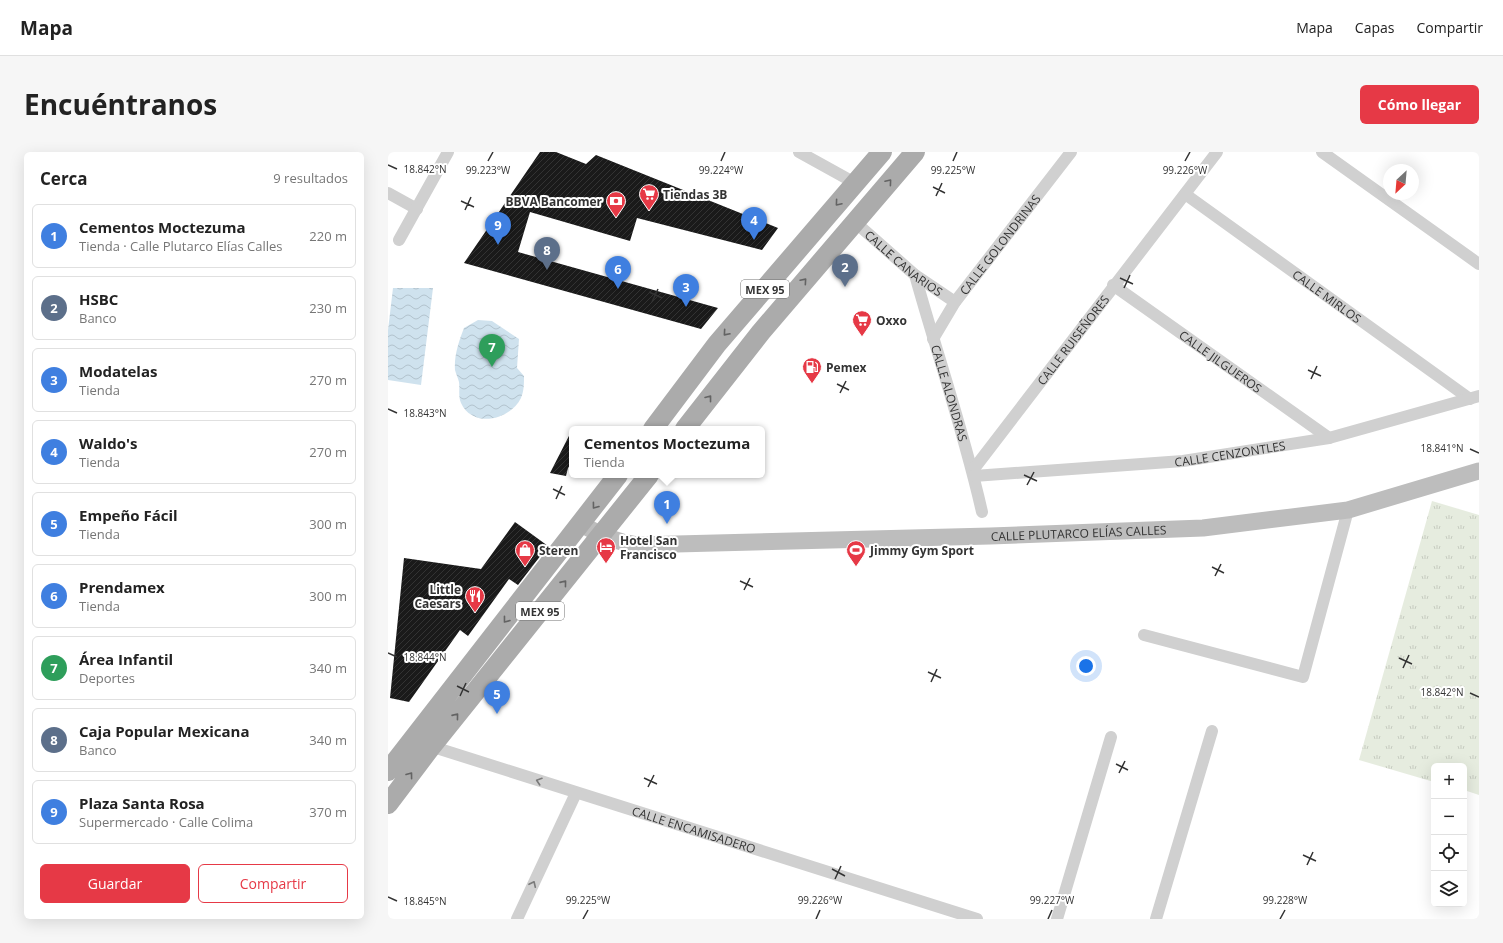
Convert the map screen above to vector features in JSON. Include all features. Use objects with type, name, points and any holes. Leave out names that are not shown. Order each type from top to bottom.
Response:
[{"type":"main road","name":"MEX 95","points":[[655,426],[717,344],[882,152]]},
{"type":"main road","name":"MEX 95","points":[[687,426],[761,332],[914,152]]},
{"type":"main road","points":[[740,317],[761,332]]},
{"type":"main road","name":"MEX 95","points":[[388,771],[616,478]]},
{"type":"main road","name":"MEX 95","points":[[388,804],[431,747],[647,478]]},
{"type":"street","points":[[399,240],[448,152]]},
{"type":"street","points":[[799,152],[855,183]]},
{"type":"street","name":"CALLE GOLONDRINAS","points":[[933,339],[954,302],[1071,152]]},
{"type":"street","name":"CALLE RUISEÑORES","points":[[973,473],[1113,284],[1217,152]]},
{"type":"street","points":[[1322,152],[1479,264]]},
{"type":"street","points":[[388,193],[417,210]]},
{"type":"street","name":"CALLE MIRLOS","points":[[1185,194],[1474,398]]},
{"type":"street","name":"CALLE CANARIOS","points":[[855,222],[915,274],[954,302]]},
{"type":"street","name":"CALLE ALONDRAS","points":[[915,274],[973,473],[982,512]]},
{"type":"street","name":"CALLE JILGUEROS","points":[[1113,284],[1329,438]]},
{"type":"street","name":"CALLE CENZONTLES","points":[[973,473],[1183,461],[1329,438],[1474,398]]},
{"type":"street","name":"CALLE PLUTARCO ELÍAS CALLES","points":[[581,524],[601,536],[617,542],[637,545],[990,536],[1202,528],[1348,510],[1479,471]]},
{"type":"street","points":[[1144,635],[1304,677],[1348,510]]},
{"type":"street","points":[[1156,919],[1212,731]]},
{"type":"street","points":[[1057,919],[1111,737]]},
{"type":"street","name":"CALLE ENCAMISADERO","points":[[412,740],[977,919]]},
{"type":"street","points":[[517,919],[576,793]]},
{"type":"green space","points":[[1432,501],[1479,515],[1479,795],[1467,791],[1467,763],[1431,763],[1431,781],[1359,760]]},
{"type":"water","points":[[393,288],[433,288],[421,385],[388,380],[388,330]]},
{"type":"water","points":[[478,320],[492,321],[519,339],[517,368],[524,376],[522,395],[516,406],[509,412],[500,416],[482,419],[467,411],[461,403],[459,395],[459,382],[455,370],[456,354],[464,328]]},
{"type":"building","points":[[540,152],[556,152],[586,164],[596,155],[778,228],[762,250],[637,218],[630,241],[530,212],[518,252],[718,308],[701,329],[464,263]]},
{"type":"building","points":[[569,436],[569,466],[566,476],[550,473]]},
{"type":"building","points":[[515,522],[548,546],[518,585],[509,579],[468,636],[460,630],[409,702],[390,698],[404,558],[481,569]]},
{"type":"place","name":"Tiendas 3B","points":[[649,211]]},
{"type":"place","name":"BBVA Bancomer","points":[[616,218]]},
{"type":"place","name":"Waldo's","points":[[754,240]]},
{"type":"place","name":"Plaza Santa Rosa","points":[[498,245]]},
{"type":"place","name":"Caja Popular Mexicana","points":[[547,270]]},
{"type":"place","name":"HSBC","points":[[845,287]]},
{"type":"place","name":"Prendamex","points":[[618,289]]},
{"type":"place","name":"Modatelas","points":[[686,307]]},
{"type":"place","name":"Oxxo","points":[[862,337]]},
{"type":"place","name":"Área Infantil","points":[[492,367]]},
{"type":"place","name":"Pemex","points":[[812,384]]},
{"type":"place","name":"Cementos Moctezuma","points":[[667,524]]},
{"type":"place","name":"Hotel San Francisco","points":[[606,564]]},
{"type":"place","name":"Steren","points":[[525,567]]},
{"type":"place","name":"Jimmy Gym Sport","points":[[856,567]]},
{"type":"place","name":"Little Caesars","points":[[475,613]]},
{"type":"place","name":"Empeño Fácil","points":[[497,714]]}]
